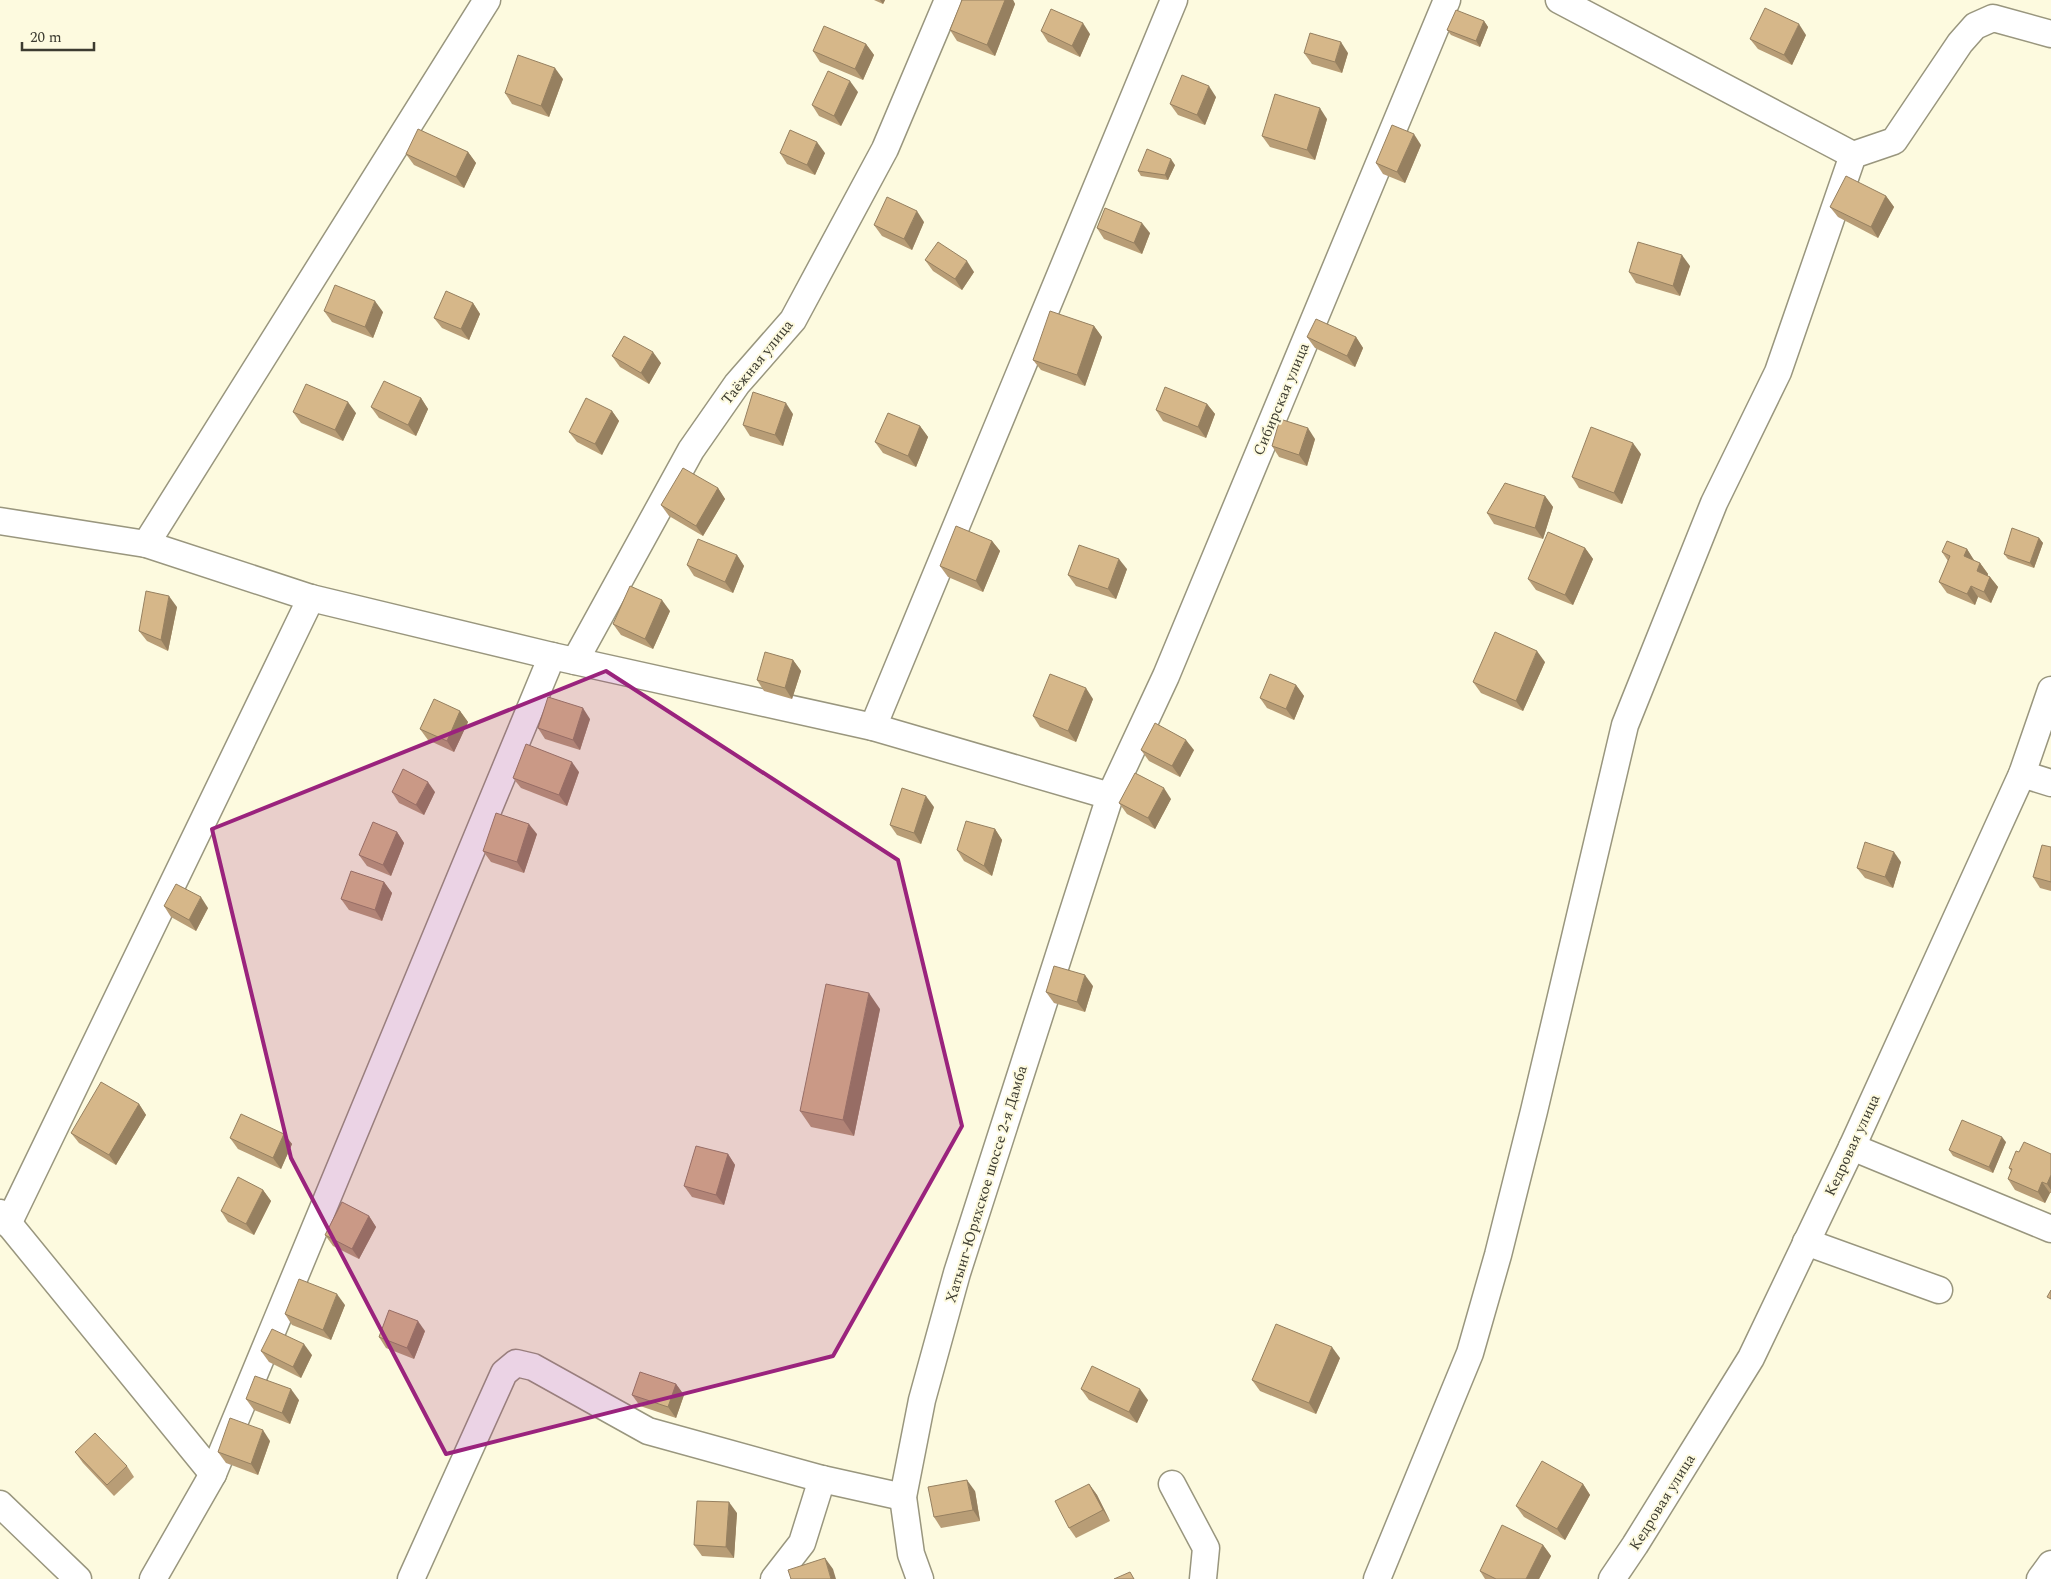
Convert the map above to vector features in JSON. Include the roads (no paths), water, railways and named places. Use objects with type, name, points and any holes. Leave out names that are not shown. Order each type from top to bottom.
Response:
[{"type":"street","points":[[146,544],[487,0]]},
{"type":"street","name":"Таёжная улица","points":[[153,1579],[213,1474],[564,659],[691,450],[737,384],[792,320],[885,149],[948,0]]},
{"type":"street","points":[[873,728],[1174,0]]},
{"type":"street","name":"Сибирская улица","points":[[1110,796],[1166,676],[1447,0]]},
{"type":"street","points":[[1559,0],[1853,155],[1894,141],[1960,43],[1974,26],[1993,18],[2051,34]]},
{"type":"street","points":[[1377,1579],[1472,1344],[1498,1255],[1625,725],[1714,503],[1778,372],[1853,155]]},
{"type":"street","points":[[0,522],[146,544],[311,598],[564,659],[873,728],[1110,796]]},
{"type":"street","points":[[213,1474],[4,1218],[311,598]]},
{"type":"street","name":"Кедровая улица","points":[[1612,1579],[1751,1358],[1852,1147],[2022,774],[2051,690]]},
{"type":"street","points":[[2022,774],[2051,783]]},
{"type":"street","name":"Хатынг-Юряхское шоссе 2-я Дамба","points":[[920,1579],[911,1554],[903,1497],[922,1400],[956,1273],[1110,796]]},
{"type":"street","points":[[1852,1147],[2051,1229]]},
{"type":"street","points":[[1806,1242],[1939,1290]]},
{"type":"street","points":[[411,1579],[504,1373],[516,1363],[533,1367],[582,1396],[648,1430],[822,1479],[903,1497]]},
{"type":"street","points":[[774,1579],[802,1543],[822,1479]]},
{"type":"street","points":[[1172,1484],[1206,1548],[1203,1579]]},
{"type":"street","points":[[0,1504],[78,1579]]},
{"type":"street","points":[[2040,1579],[2051,1564]]}]
